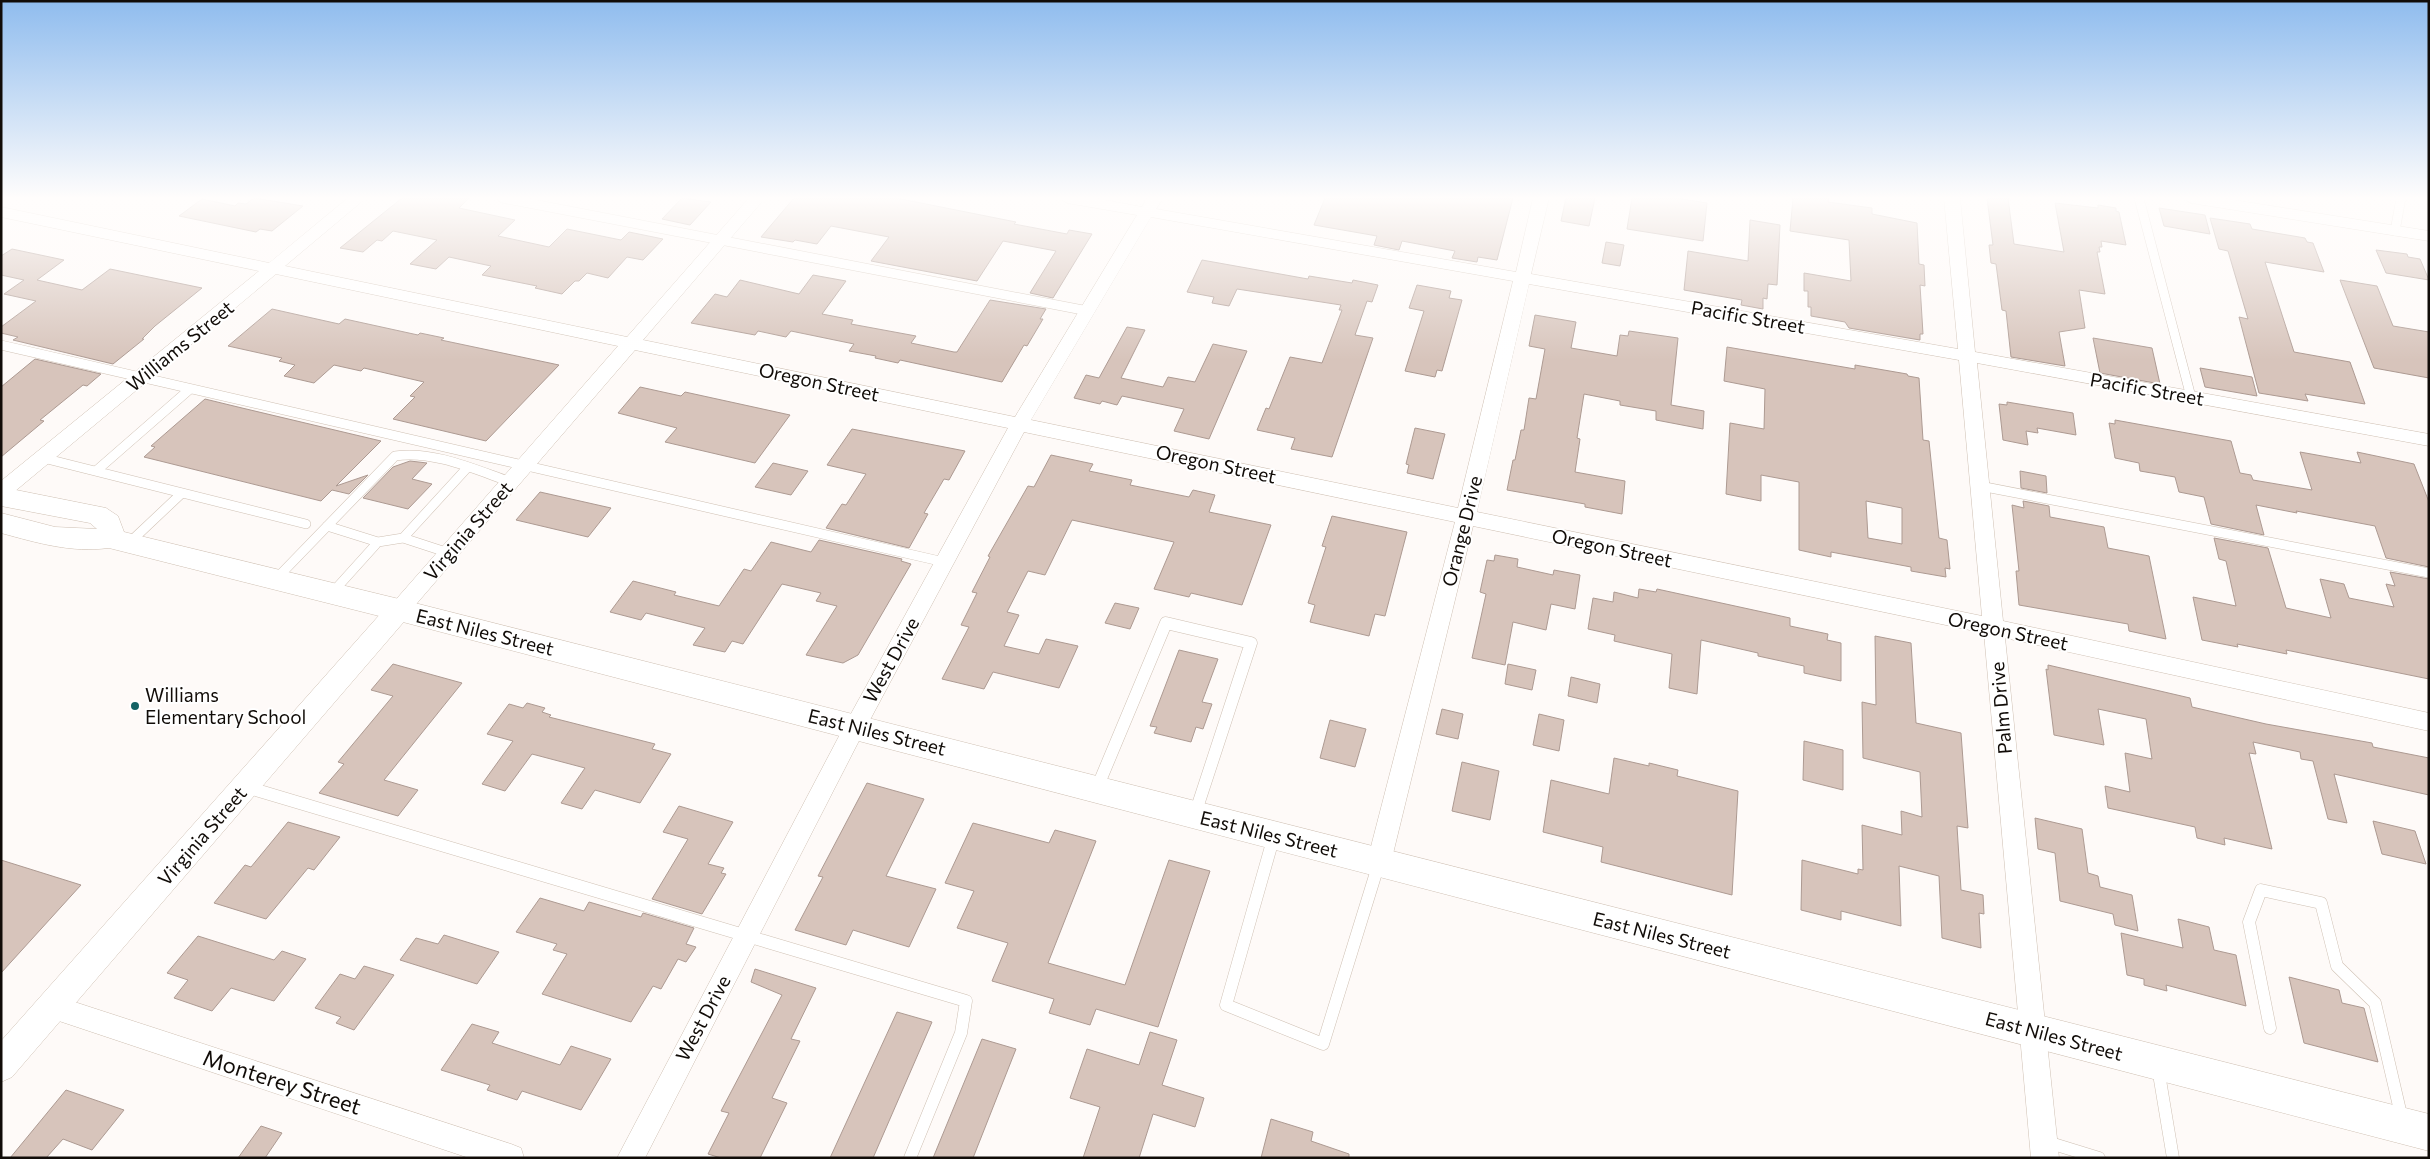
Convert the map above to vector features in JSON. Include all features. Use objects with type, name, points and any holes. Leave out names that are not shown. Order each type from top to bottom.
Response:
[{"type":"main road","points":[[1,494],[97,515],[109,523],[111,530],[119,541]]},
{"type":"main road","name":"East Niles Street","points":[[1,523],[72,541],[119,541],[332,593],[2416,1130]]},
{"type":"street","name":"Oregon Street","points":[[193,252],[1994,627],[2429,722]]},
{"type":"street","name":"Williams Street","points":[[1,494],[294,252]]},
{"type":"street","name":"Virginia Street","points":[[1,1066],[710,252]]},
{"type":"street","name":"West Drive","points":[[630,1158],[855,727],[944,562],[1020,423],[1123,252]]},
{"type":"street","name":"Pacific Street","points":[[1391,252],[1523,278],[1968,356],[2429,440]]},
{"type":"street","name":"Orange Drive","points":[[1379,862],[1466,518],[1529,252]]},
{"type":"street","name":"Palm Drive","points":[[1957,252],[2044,1150]]},
{"type":"street","name":"Monterey Street","points":[[53,1006],[511,1158]]},
{"type":"lane","points":[[783,252],[1088,311]]},
{"type":"lane","points":[[2153,252],[2191,397]]},
{"type":"lane","points":[[1,345],[944,562]]},
{"type":"lane","points":[[96,471],[190,389]]},
{"type":"lane","points":[[439,461],[451,448]]},
{"type":"lane","points":[[276,579],[395,456],[403,453],[439,461],[511,482]]},
{"type":"lane","points":[[43,458],[306,524]]},
{"type":"lane","points":[[403,538],[467,468]]},
{"type":"lane","points":[[1980,486],[2429,573]]},
{"type":"lane","points":[[119,541],[182,493]]},
{"type":"lane","points":[[327,526],[378,542],[403,538],[449,553]]},
{"type":"lane","points":[[332,593],[378,542]]},
{"type":"lane","points":[[1096,789],[1166,623],[1251,643],[1195,814]]},
{"type":"lane","points":[[245,786],[746,937],[966,1000],[961,1033],[910,1158]]},
{"type":"lane","points":[[1275,835],[1226,1005],[1323,1044],[1379,862]]},
{"type":"lane","points":[[2270,1028],[2249,922],[2261,890],[2321,903],[2337,966],[2375,1003],[2416,1130]]},
{"type":"lane","points":[[2157,1062],[2173,1158]]},
{"type":"lane","points":[[2044,1150],[2100,1158]]},
{"type":"building","points":[[7,252],[27,252],[64,260],[37,280],[82,290],[110,269],[202,288],[155,326],[142,339],[144,339],[113,364],[13,340],[18,337],[1,333],[1,327],[36,301],[4,294],[24,280],[1,275],[1,256]]},
{"type":"building","points":[[423,252],[651,252],[643,260],[627,257],[608,278],[587,273],[579,281],[575,281],[562,294],[535,288],[537,286],[482,275],[491,266],[449,257],[436,269],[410,264]]},
{"type":"building","points":[[878,252],[996,252],[977,281],[871,261]]},
{"type":"building","points":[[1055,252],[1081,252],[1053,298],[1030,293]]},
{"type":"building","points":[[1455,252],[1499,252],[1497,260],[1478,257],[1477,262],[1452,258]]},
{"type":"building","points":[[1604,252],[1623,252],[1620,266],[1602,263]]},
{"type":"building","points":[[1688,252],[1748,261],[1748,252],[1779,252],[1777,285],[1768,284],[1767,299],[1763,298],[1763,309],[1741,305],[1742,300],[1684,290]]},
{"type":"building","points":[[1850,252],[1918,252],[1919,264],[1924,265],[1925,286],[1920,285],[1923,334],[1920,334],[1920,340],[1849,328],[1845,322],[1811,316],[1811,307],[1808,307],[1808,291],[1804,291],[1804,273],[1851,281]]},
{"type":"building","points":[[1990,252],[2097,252],[2105,294],[2079,290],[2085,328],[2059,332],[2065,366],[2011,357],[2006,311],[2002,310],[1996,264],[1991,263]]},
{"type":"building","points":[[2228,252],[2316,252],[2324,272],[2265,262],[2294,352],[2350,362],[2365,404],[2305,394],[2308,401],[2259,393],[2239,317],[2248,319]]},
{"type":"building","points":[[2377,252],[2407,254],[2408,257],[2420,259],[2429,280],[2386,273]]},
{"type":"building","points":[[1202,260],[1308,279],[1309,276],[1352,283],[1353,280],[1378,285],[1372,302],[1367,301],[1355,335],[1373,338],[1332,457],[1291,449],[1295,438],[1257,430],[1266,408],[1269,409],[1290,357],[1322,363],[1342,310],[1339,310],[1341,305],[1237,289],[1229,306],[1212,303],[1214,297],[1187,292]]},
{"type":"building","points":[[813,275],[846,281],[822,314],[853,320],[851,324],[916,336],[911,343],[954,352],[957,352],[990,300],[1046,309],[1040,319],[1043,319],[1027,346],[1024,345],[1002,382],[900,360],[898,363],[875,358],[876,356],[849,351],[854,344],[791,331],[786,337],[758,331],[755,335],[691,323],[715,294],[727,297],[740,280],[799,294]]},
{"type":"building","points":[[2340,280],[2377,286],[2393,326],[2429,332],[2429,378],[2374,368]]},
{"type":"building","points":[[1417,285],[1451,291],[1449,298],[1462,300],[1442,371],[1437,370],[1435,377],[1405,371],[1424,311],[1409,308]]},
{"type":"building","points":[[272,309],[339,324],[345,319],[418,335],[420,333],[444,338],[441,340],[559,365],[486,441],[393,419],[415,397],[410,396],[424,382],[364,368],[361,371],[334,365],[314,383],[284,376],[295,365],[279,361],[282,358],[228,346]]},
{"type":"building","points":[[1535,315],[1576,322],[1571,348],[1617,356],[1620,335],[1628,336],[1629,331],[1678,338],[1671,405],[1704,411],[1703,429],[1656,420],[1656,411],[1620,405],[1620,401],[1584,394],[1577,438],[1580,439],[1575,472],[1625,481],[1622,514],[1585,507],[1585,504],[1507,490],[1521,430],[1524,430],[1529,398],[1536,399],[1545,349],[1529,346]]},
{"type":"building","points":[[1127,327],[1145,330],[1121,378],[1163,387],[1168,377],[1195,382],[1213,344],[1247,351],[1209,439],[1174,431],[1184,409],[1122,396],[1117,405],[1102,401],[1100,404],[1074,398],[1086,375],[1099,378]]},
{"type":"building","points":[[2093,338],[2152,348],[2160,384],[2100,373]]},
{"type":"building","points":[[1727,347],[1855,369],[1855,365],[1907,374],[1908,376],[1919,378],[1923,440],[1929,441],[1939,538],[1947,540],[1950,569],[1945,568],[1946,577],[1911,571],[1911,567],[1831,552],[1831,557],[1799,550],[1799,482],[1761,475],[1761,501],[1726,494],[1730,423],[1764,429],[1765,389],[1724,381]],"holes":[[[1866,501],[1902,508],[1902,544],[1868,538]]]},
{"type":"building","points":[[35,359],[101,374],[87,386],[83,385],[40,420],[44,421],[1,457],[1,387]]},
{"type":"building","points":[[2200,368],[2252,377],[2257,396],[2205,387]]},
{"type":"building","points":[[640,387],[681,396],[685,392],[790,415],[755,463],[665,442],[677,428],[618,413]]},
{"type":"building","points":[[205,399],[381,441],[336,486],[368,475],[349,494],[332,490],[321,501],[144,457],[155,447],[151,446]]},
{"type":"building","points":[[2007,402],[2073,413],[2076,435],[2037,428],[2038,433],[2026,431],[2028,445],[2003,440],[1999,404],[2007,405]]},
{"type":"building","points":[[2115,420],[2231,441],[2240,473],[2251,475],[2253,480],[2312,490],[2300,452],[2361,463],[2357,452],[2414,464],[2429,502],[2429,567],[2386,558],[2375,526],[2256,505],[2264,535],[2211,524],[2204,497],[2179,492],[2175,477],[2140,471],[2139,463],[2115,458],[2109,423],[2115,424]]},
{"type":"building","points":[[1415,428],[1445,434],[1433,479],[1407,473],[1409,465],[1406,464]]},
{"type":"building","points":[[852,429],[965,451],[949,480],[944,479],[924,513],[928,514],[909,548],[826,528],[842,504],[846,505],[866,474],[827,465]]},
{"type":"building","points":[[1051,455],[1093,464],[1089,471],[1132,480],[1130,485],[1189,497],[1193,490],[1215,495],[1209,512],[1271,525],[1242,605],[1191,593],[1189,597],[1154,589],[1174,542],[1072,520],[1045,575],[1028,571],[1007,612],[1019,615],[1004,646],[1039,654],[1046,639],[1078,646],[1059,688],[993,672],[984,689],[942,679],[969,627],[961,625],[977,593],[972,592],[990,557],[988,556],[1028,486],[1034,487]]},
{"type":"building","points":[[410,461],[427,463],[412,479],[432,484],[408,509],[363,498],[393,467]]},
{"type":"building","points":[[773,463],[808,471],[791,495],[755,487]]},
{"type":"building","points":[[2020,471],[2046,476],[2047,493],[2021,488]]},
{"type":"building","points":[[540,492],[611,508],[588,537],[516,520]]},
{"type":"building","points":[[2023,501],[2049,506],[2050,517],[2104,527],[2108,548],[2149,556],[2166,639],[2129,631],[2128,624],[2019,605],[2016,571],[2019,571],[2012,505],[2024,508]]},
{"type":"building","points":[[1332,516],[1407,532],[1385,616],[1375,614],[1369,636],[1310,622],[1315,605],[1308,603],[1326,547],[1322,546]]},
{"type":"building","points":[[2214,538],[2268,548],[2286,608],[2331,618],[2320,579],[2344,584],[2349,598],[2394,607],[2386,584],[2395,586],[2390,572],[2429,579],[2429,679],[2286,650],[2287,654],[2237,644],[2238,647],[2202,640],[2193,597],[2236,606],[2226,561],[2219,559]]},
{"type":"building","points":[[819,540],[902,559],[901,561],[911,564],[858,655],[843,663],[806,655],[837,606],[816,601],[821,593],[782,584],[743,644],[732,641],[725,652],[693,645],[705,628],[646,613],[641,620],[610,612],[633,581],[676,592],[674,595],[719,606],[744,569],[751,571],[771,542],[811,552]]},
{"type":"building","points":[[1495,555],[1518,559],[1517,567],[1553,575],[1554,570],[1580,575],[1575,609],[1551,604],[1546,630],[1513,622],[1505,665],[1472,658],[1486,594],[1480,592],[1487,560],[1494,561]]},
{"type":"building","points":[[1639,589],[1656,592],[1657,589],[1790,618],[1790,626],[1828,634],[1827,640],[1841,643],[1841,681],[1804,673],[1804,666],[1758,656],[1758,653],[1701,640],[1697,694],[1669,688],[1672,654],[1614,641],[1615,635],[1588,629],[1593,598],[1613,602],[1614,592],[1638,598]]},
{"type":"building","points":[[1115,603],[1139,608],[1130,629],[1105,623]]},
{"type":"building","points":[[1875,636],[1911,643],[1916,723],[1961,733],[1968,828],[1957,826],[1961,890],[1983,895],[1984,914],[1979,913],[1981,948],[1942,938],[1939,876],[1899,866],[1901,926],[1841,911],[1841,920],[1801,910],[1802,860],[1858,874],[1858,869],[1863,870],[1862,825],[1902,835],[1901,811],[1922,817],[1920,772],[1863,758],[1862,702],[1876,705]]},
{"type":"building","points":[[1179,650],[1218,659],[1202,702],[1212,704],[1203,729],[1196,727],[1191,742],[1154,733],[1157,727],[1150,726]]},
{"type":"building","points":[[393,664],[462,683],[384,780],[418,790],[398,816],[319,793],[344,764],[338,762],[393,696],[371,690]]},
{"type":"building","points":[[1508,664],[1536,670],[1532,690],[1505,684]]},
{"type":"building","points":[[2048,665],[2190,698],[2192,707],[2266,724],[2372,743],[2373,747],[2429,758],[2429,795],[2334,774],[2347,823],[2328,819],[2313,761],[2301,759],[2300,752],[2253,742],[2256,754],[2249,753],[2272,849],[2224,838],[2225,845],[2197,838],[2195,827],[2108,808],[2105,786],[2130,792],[2125,753],[2152,759],[2146,719],[2098,709],[2104,745],[2054,735],[2046,669],[2048,670]]},
{"type":"building","points":[[1571,677],[1600,684],[1597,703],[1568,696]]},
{"type":"building","points":[[527,703],[545,708],[542,712],[551,715],[549,717],[655,744],[652,749],[671,754],[640,803],[595,790],[582,809],[561,803],[585,768],[532,754],[505,791],[482,784],[513,741],[487,734],[509,704],[523,708]]},
{"type":"building","points":[[1442,709],[1463,714],[1458,739],[1436,734]]},
{"type":"building","points":[[1539,714],[1564,720],[1559,751],[1533,745]]},
{"type":"building","points":[[1330,720],[1366,729],[1355,767],[1320,758]]},
{"type":"building","points":[[1804,741],[1843,750],[1843,790],[1803,780]]},
{"type":"building","points":[[1614,758],[1649,766],[1649,763],[1678,770],[1677,776],[1738,791],[1732,895],[1601,862],[1603,847],[1543,832],[1551,780],[1609,794]]},
{"type":"building","points":[[1462,762],[1499,771],[1490,820],[1452,811]]},
{"type":"building","points":[[867,783],[924,799],[886,876],[936,889],[909,947],[853,930],[846,945],[795,930],[823,877],[818,876]]},
{"type":"building","points":[[679,806],[733,822],[708,864],[724,868],[721,873],[726,874],[702,914],[652,899],[688,839],[663,832]]},
{"type":"building","points":[[2035,818],[2082,829],[2088,873],[2098,876],[2100,887],[2132,895],[2138,931],[2115,925],[2113,914],[2060,901],[2055,853],[2038,849]]},
{"type":"building","points":[[2373,821],[2415,831],[2426,864],[2382,854]]},
{"type":"building","points":[[288,822],[340,837],[314,870],[308,868],[266,919],[214,903],[245,865],[251,867]]},
{"type":"building","points":[[973,823],[1049,843],[1055,830],[1096,841],[1048,963],[1125,985],[1169,860],[1210,871],[1158,1027],[1096,1009],[1090,1025],[1049,1013],[1054,999],[992,981],[1008,943],[957,928],[974,891],[945,883]]},
{"type":"building","points":[[1,860],[81,885],[1,973]]},
{"type":"building","points":[[540,898],[584,911],[589,902],[641,917],[643,913],[694,928],[686,944],[696,947],[686,962],[678,959],[661,989],[653,986],[631,1022],[542,994],[567,954],[553,950],[557,944],[516,932]]},
{"type":"building","points":[[2178,919],[2209,927],[2214,950],[2236,955],[2246,1006],[2166,985],[2167,991],[2144,985],[2144,979],[2127,975],[2121,933],[2183,948]]},
{"type":"building","points":[[444,935],[499,952],[477,984],[400,960],[416,938],[438,944]]},
{"type":"building","points":[[198,936],[274,960],[282,951],[306,959],[274,1001],[231,988],[212,1011],[174,998],[188,980],[167,973]]},
{"type":"building","points":[[364,966],[394,975],[354,1030],[336,1023],[341,1017],[315,1008],[340,974],[355,979]]},
{"type":"building","points":[[755,969],[816,988],[791,1039],[800,1041],[772,1098],[787,1103],[760,1158],[721,1158],[708,1154],[729,1113],[721,1111],[782,995],[751,982]]},
{"type":"building","points":[[2289,977],[2339,990],[2342,1003],[2364,1008],[2378,1062],[2304,1043]]},
{"type":"building","points":[[897,1012],[932,1022],[873,1158],[830,1158]]},
{"type":"building","points":[[472,1024],[499,1032],[492,1043],[560,1065],[571,1046],[611,1059],[581,1110],[522,1091],[517,1100],[487,1090],[490,1085],[441,1070]]},
{"type":"building","points":[[1150,1032],[1177,1040],[1162,1085],[1204,1098],[1195,1127],[1153,1114],[1139,1158],[1083,1158],[1100,1107],[1070,1098],[1087,1049],[1139,1065]]},
{"type":"building","points":[[982,1039],[1016,1049],[973,1158],[933,1158]]},
{"type":"building","points":[[66,1090],[124,1110],[92,1150],[63,1139],[46,1158],[10,1158]]},
{"type":"building","points":[[1271,1119],[1313,1132],[1311,1141],[1349,1154],[1349,1158],[1261,1158]]},
{"type":"building","points":[[261,1126],[282,1133],[265,1158],[238,1158]]},
{"type":"place","name":"Williams Elementary School","points":[[135,706]]}]
